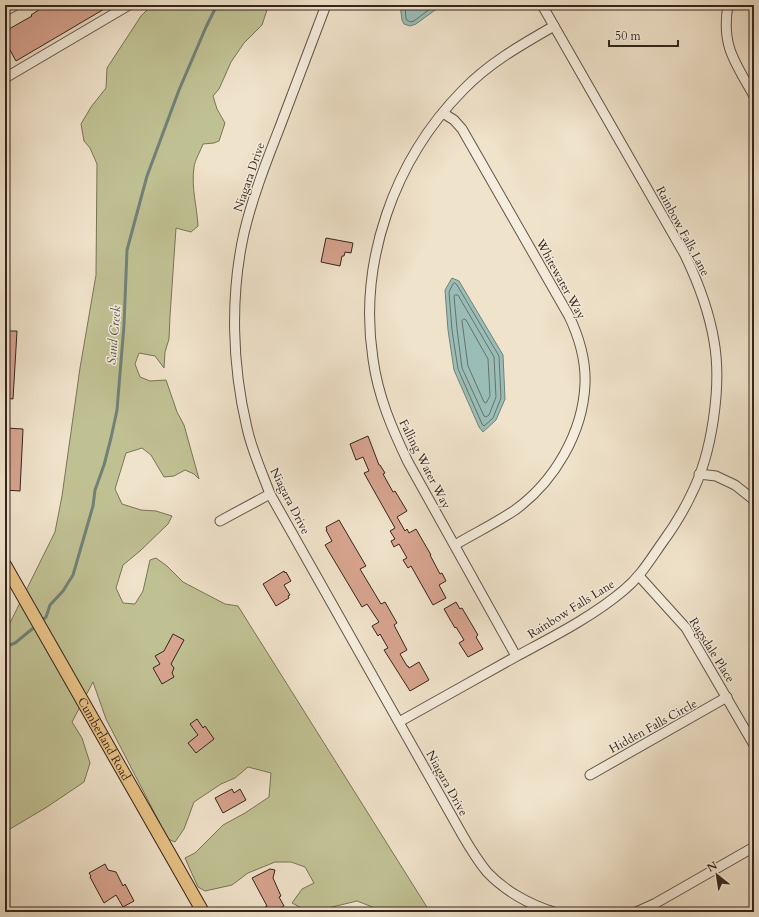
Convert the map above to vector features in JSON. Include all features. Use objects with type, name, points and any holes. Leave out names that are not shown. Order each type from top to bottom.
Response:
[{"type":"main road","name":"Cumberland Road","points":[[5,565],[203,912]]},
{"type":"street","points":[[5,11],[16,5]]},
{"type":"street","points":[[5,78],[129,5]]},
{"type":"street","name":"Niagara Drive","points":[[326,5],[255,193],[244,233],[236,283],[235,336],[241,401],[247,429],[270,494],[463,836],[488,872],[507,890],[531,903],[554,912]]},
{"type":"street","name":"Rainbow Falls Lane","points":[[399,722],[516,656],[562,632],[624,590],[640,576],[672,529],[692,494],[706,453],[714,414],[717,377],[715,342],[709,315],[698,281],[685,254],[542,5]]},
{"type":"street","points":[[728,5],[726,27],[729,49],[754,96]]},
{"type":"street","name":"Falling Water Way","points":[[516,656],[408,462],[394,432],[382,400],[376,376],[370,322],[370,302],[373,268],[389,205],[406,168],[429,130],[463,90],[493,64],[508,53],[554,26]]},
{"type":"street","name":"Whitewater Way","points":[[443,113],[454,120],[462,129],[569,316],[580,343],[584,364],[585,384],[580,414],[570,442],[556,468],[537,491],[515,510],[455,545]]},
{"type":"street","points":[[699,474],[716,476],[735,485],[754,500]]},
{"type":"street","points":[[220,521],[270,494]]},
{"type":"street","name":"Ragsdale Place","points":[[640,576],[686,628],[754,745]]},
{"type":"street","name":"Hidden Falls Circle","points":[[590,775],[727,697]]},
{"type":"street","points":[[636,912],[656,903],[754,847]]},
{"type":"green space","points":[[152,5],[275,5],[268,7],[262,25],[244,43],[231,62],[219,89],[213,96],[217,109],[225,123],[219,141],[203,144],[196,159],[193,182],[198,226],[191,232],[176,228],[169,339],[165,352],[164,368],[155,356],[139,353],[135,364],[140,377],[150,381],[166,380],[177,412],[184,425],[199,479],[194,474],[185,470],[174,476],[164,477],[151,455],[142,448],[126,453],[115,489],[122,504],[141,510],[156,511],[172,516],[168,524],[123,565],[116,588],[123,603],[135,604],[143,591],[150,560],[156,558],[167,566],[183,582],[225,604],[238,606],[430,912],[378,912],[375,908],[357,901],[332,907],[320,912],[309,912],[292,903],[302,889],[314,883],[305,867],[291,862],[275,862],[248,873],[232,885],[205,891],[198,887],[185,858],[195,853],[223,825],[269,797],[271,773],[248,767],[235,778],[221,784],[194,802],[184,829],[175,842],[168,839],[106,719],[93,682],[72,722],[82,738],[90,763],[84,782],[47,807],[5,832],[5,633],[55,532],[62,496],[80,368],[96,275],[97,164],[90,148],[84,141],[81,124],[91,107],[106,88],[107,68],[141,16]]},
{"type":"water","points":[[400,5],[442,5],[416,24],[410,26],[404,24],[402,20]]},
{"type":"water","points":[[452,278],[459,281],[503,355],[505,399],[496,420],[483,432],[479,427],[454,370],[448,330],[445,290]]},
{"type":"building","points":[[40,5],[111,5],[16,61],[5,41],[5,34],[10,31],[9,29],[32,16],[31,15],[42,8]]},
{"type":"building","points":[[326,238],[353,243],[351,253],[345,252],[344,256],[342,256],[340,266],[321,262]]},
{"type":"building","points":[[5,331],[17,331],[13,399],[5,398]]},
{"type":"building","points":[[6,428],[23,429],[20,491],[5,490]]},
{"type":"building","points":[[368,436],[379,465],[385,473],[383,474],[393,492],[395,491],[407,511],[397,517],[405,531],[407,529],[409,533],[416,529],[440,574],[442,573],[446,581],[439,585],[446,598],[433,605],[411,566],[408,568],[403,560],[407,558],[399,544],[394,547],[391,541],[395,539],[390,531],[395,528],[364,473],[369,471],[363,457],[356,460],[350,444]]},
{"type":"building","points":[[339,520],[366,566],[360,569],[381,604],[385,602],[397,623],[394,625],[407,650],[400,654],[409,668],[419,662],[429,680],[410,691],[384,650],[388,648],[380,634],[378,636],[372,626],[379,622],[367,604],[362,607],[325,545],[332,541],[326,527]]},
{"type":"building","points":[[284,571],[291,581],[284,585],[290,595],[288,596],[289,598],[276,606],[263,584]]},
{"type":"building","points":[[456,602],[460,609],[462,608],[478,635],[476,637],[483,649],[468,657],[459,643],[464,640],[444,609]]},
{"type":"building","points":[[173,634],[184,640],[171,664],[174,668],[172,673],[174,677],[162,684],[153,668],[160,664],[155,656],[164,651]]},
{"type":"building","points":[[197,719],[203,728],[205,726],[214,739],[196,753],[188,743],[198,735],[190,724]]},
{"type":"building","points":[[232,789],[234,793],[240,789],[246,800],[223,813],[215,798]]},
{"type":"building","points":[[105,864],[108,870],[116,872],[123,886],[125,884],[134,901],[123,907],[116,895],[104,903],[89,873]]},
{"type":"building","points":[[270,869],[275,870],[273,878],[281,896],[279,897],[284,906],[272,912],[268,912],[265,907],[267,906],[252,878]]},
{"type":"waterway","name":"Sand Creek","points":[[41,621],[46,617],[50,605],[63,591],[73,575],[93,506],[95,490],[104,465],[111,438],[117,410],[124,325],[127,250],[147,176],[179,90],[217,5]]},
{"type":"waterway","name":"Sand Creek","points":[[5,647],[15,643],[37,625]]}]
